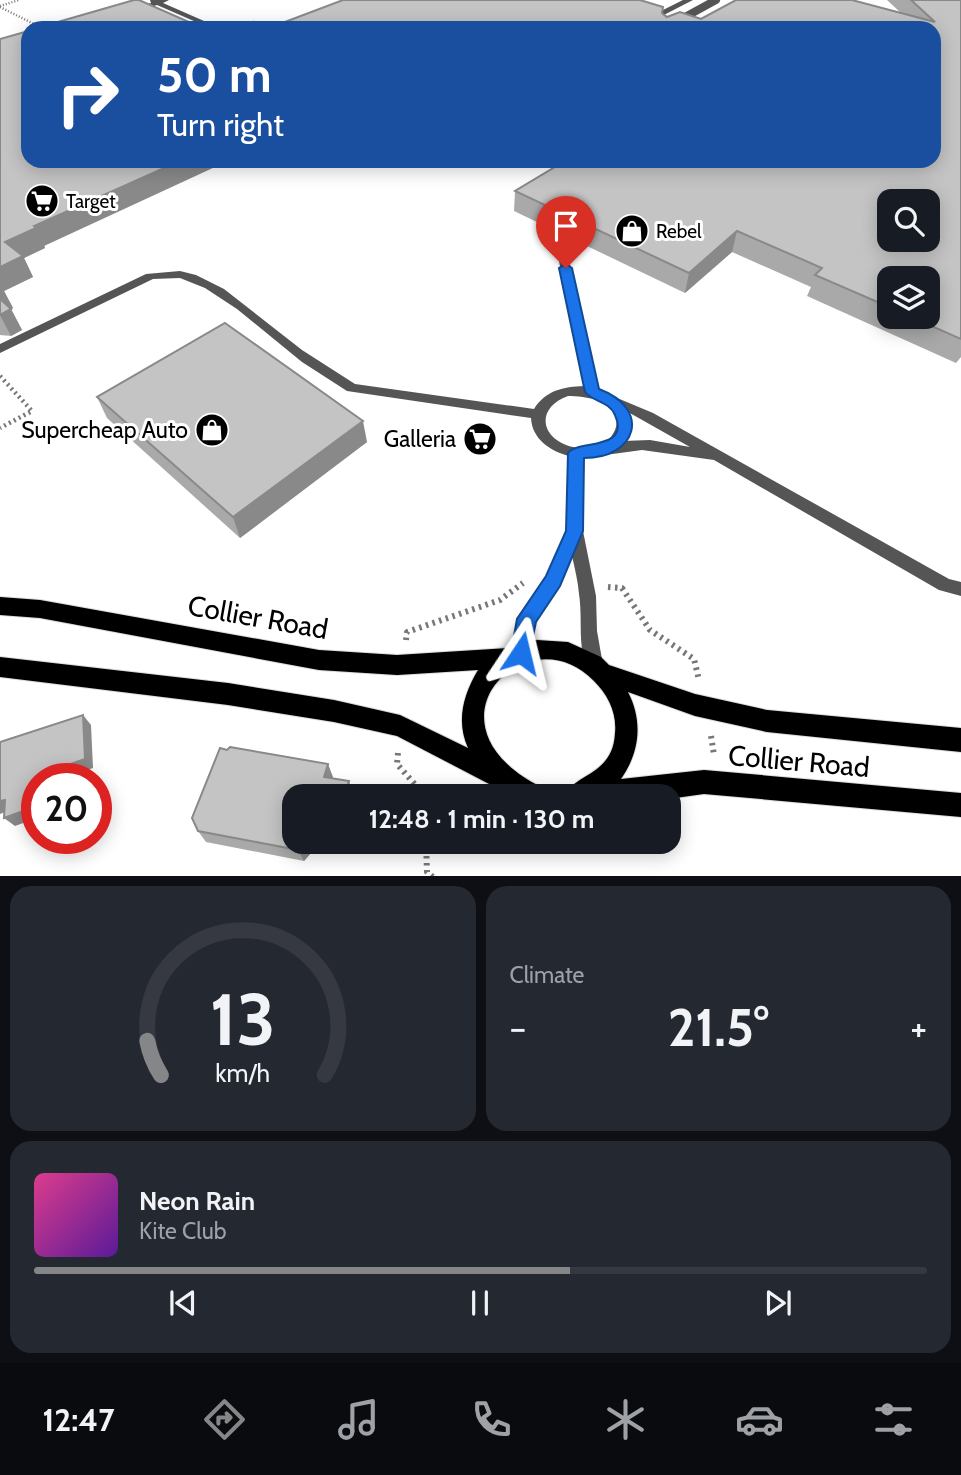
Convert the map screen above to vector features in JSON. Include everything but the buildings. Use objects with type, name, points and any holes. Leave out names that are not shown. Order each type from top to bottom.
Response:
[{"type":"main road","name":"Collier Road","points":[[0,606],[40,609],[319,660],[397,665],[515,656],[551,649],[566,651],[600,670],[695,705],[767,720],[961,740]]},
{"type":"main road","points":[[493,774],[480,753],[472,732],[472,709],[479,689],[492,671],[515,656]]},
{"type":"main road","points":[[0,667],[228,694],[334,711],[400,726],[493,774],[506,784]]},
{"type":"main road","points":[[599,784],[609,777],[622,758],[628,736],[627,714],[619,692],[600,670]]},
{"type":"main road","name":"Collier Road","points":[[681,785],[704,782],[961,806]]},
{"type":"lane","points":[[655,16],[689,0]]},
{"type":"lane","points":[[678,21],[716,0]]},
{"type":"lane","points":[[123,15],[158,1],[201,21]]},
{"type":"lane","points":[[642,12],[673,21]]},
{"type":"lane","points":[[561,246],[592,392]]},
{"type":"lane","points":[[0,349],[150,276],[175,274],[197,279],[251,314],[282,341],[352,388],[538,414]]},
{"type":"lane","points":[[719,458],[644,445],[612,446],[595,452],[576,453],[559,447],[546,438],[538,426],[538,414],[544,402],[557,394],[574,390],[609,398],[648,416],[945,584],[961,589]]},
{"type":"lane","points":[[609,398],[621,409],[625,422],[623,435],[612,446]]},
{"type":"lane","points":[[576,453],[575,531],[588,596],[588,631],[600,670]]},
{"type":"lane","points":[[515,656],[527,619],[554,580],[575,531]]},
{"type":"path","points":[[0,6],[19,0]]},
{"type":"path","points":[[0,6],[29,21]]},
{"type":"path","points":[[0,376],[32,411],[0,428]]},
{"type":"path","points":[[397,764],[414,784]]},
{"type":"path","points":[[426,854],[427,873],[432,876]]},
{"type":"place","name":"Target","points":[[42,201]]},
{"type":"place","name":"Rebel","points":[[632,231]]},
{"type":"place","name":"Supercheap Auto","points":[[212,430]]},
{"type":"place","name":"Galleria","points":[[480,439]]},
{"type":"route","points":[[521,653],[527,619],[554,580],[575,531],[576,453],[595,452],[612,446],[623,435],[625,422],[621,409],[609,398],[592,392],[566,268]]}]
